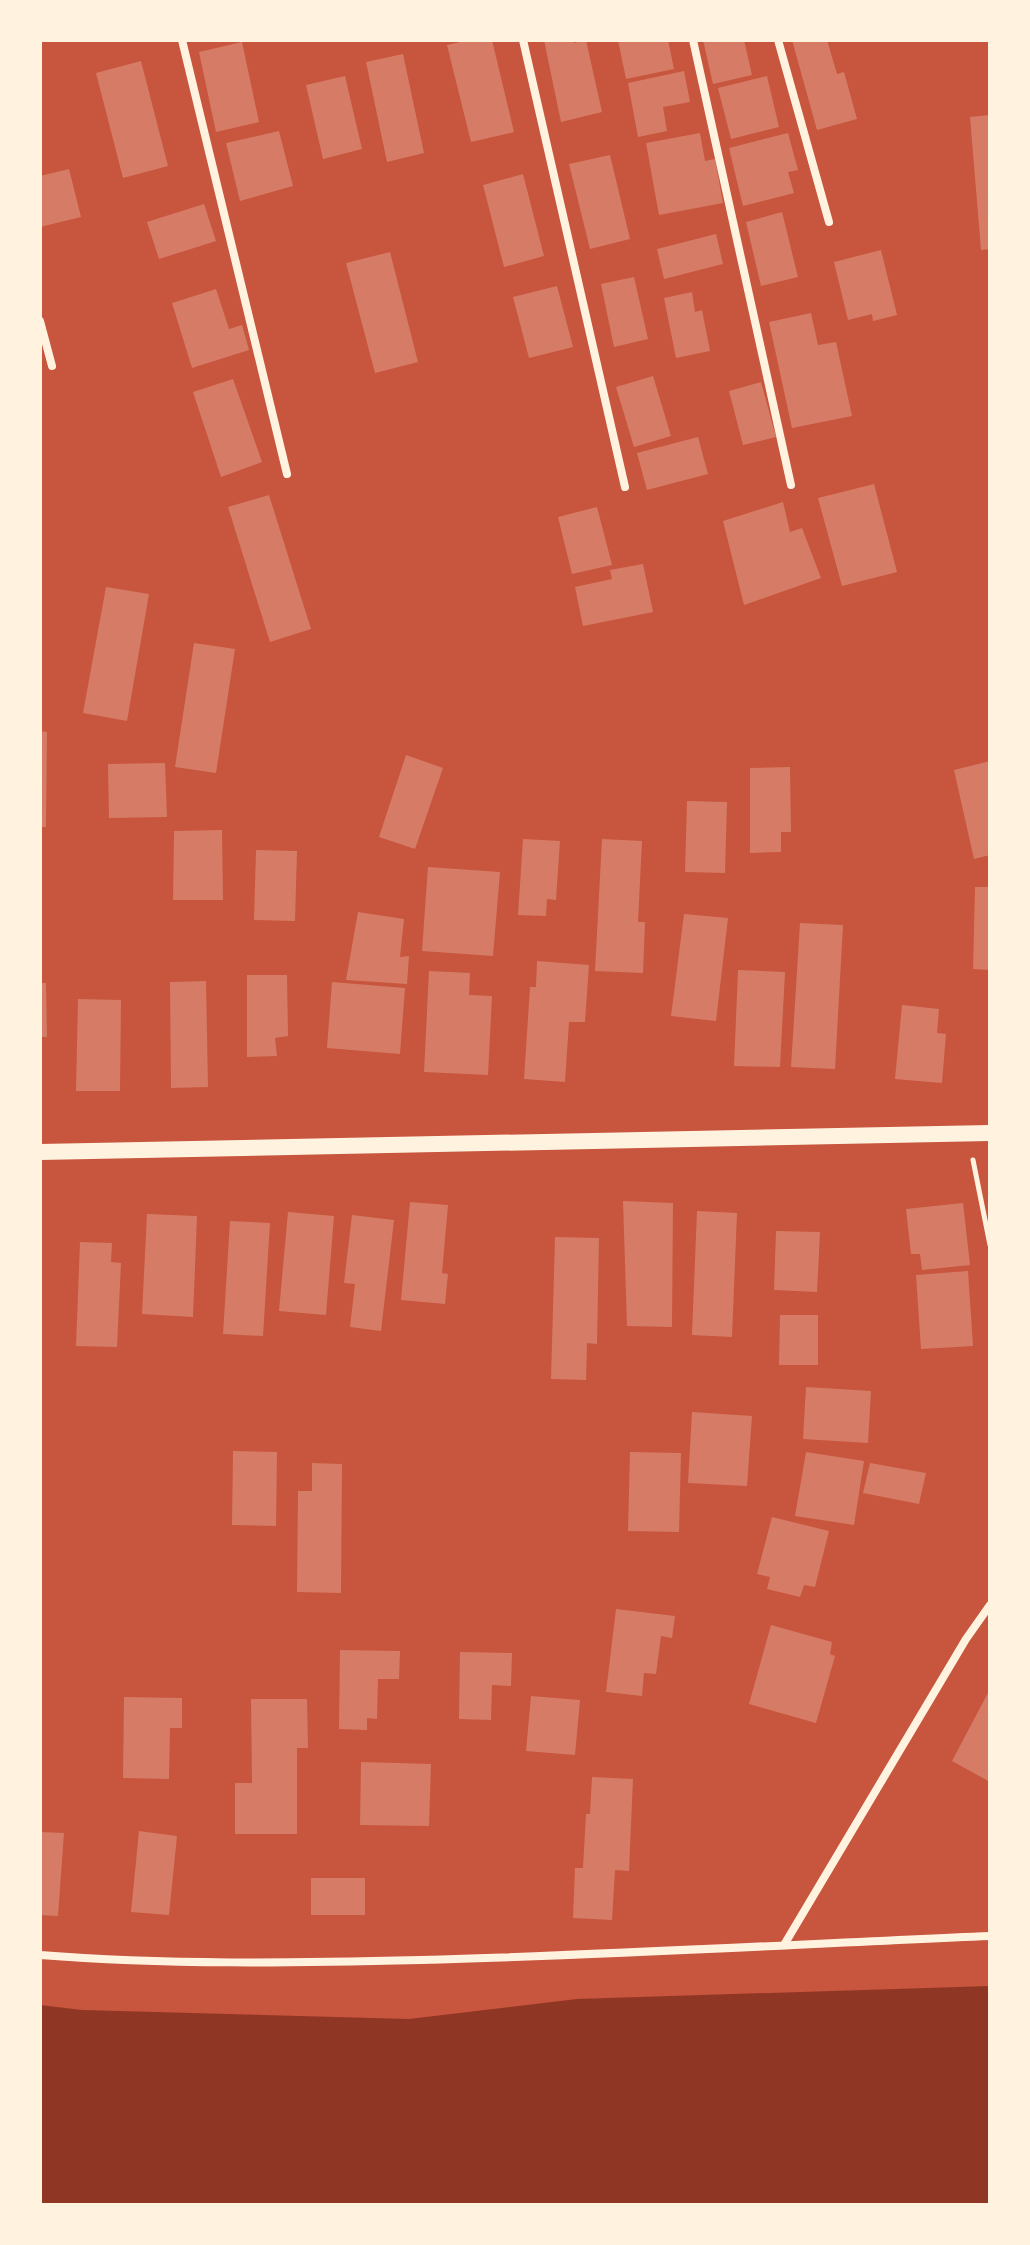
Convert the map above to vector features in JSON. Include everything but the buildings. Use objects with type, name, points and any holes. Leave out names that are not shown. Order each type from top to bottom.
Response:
[{"type":"main road","points":[[40,1152],[990,1133]]},
{"type":"street","points":[[182,40],[287,474]]},
{"type":"street","points":[[523,40],[625,487]]},
{"type":"street","points":[[693,40],[791,485]]},
{"type":"street","points":[[778,40],[829,222]]},
{"type":"street","points":[[40,321],[52,366]]},
{"type":"street","points":[[784,1945],[966,1639],[990,1605]]},
{"type":"street","points":[[40,1955],[97,1960],[287,1963],[537,1957],[990,1936]]},
{"type":"path","points":[[967,1134],[990,1245]]},
{"type":"shaded area","points":[[990,1986],[990,2205],[40,2205],[40,2005],[82,2010],[409,2019],[577,1999]]}]
